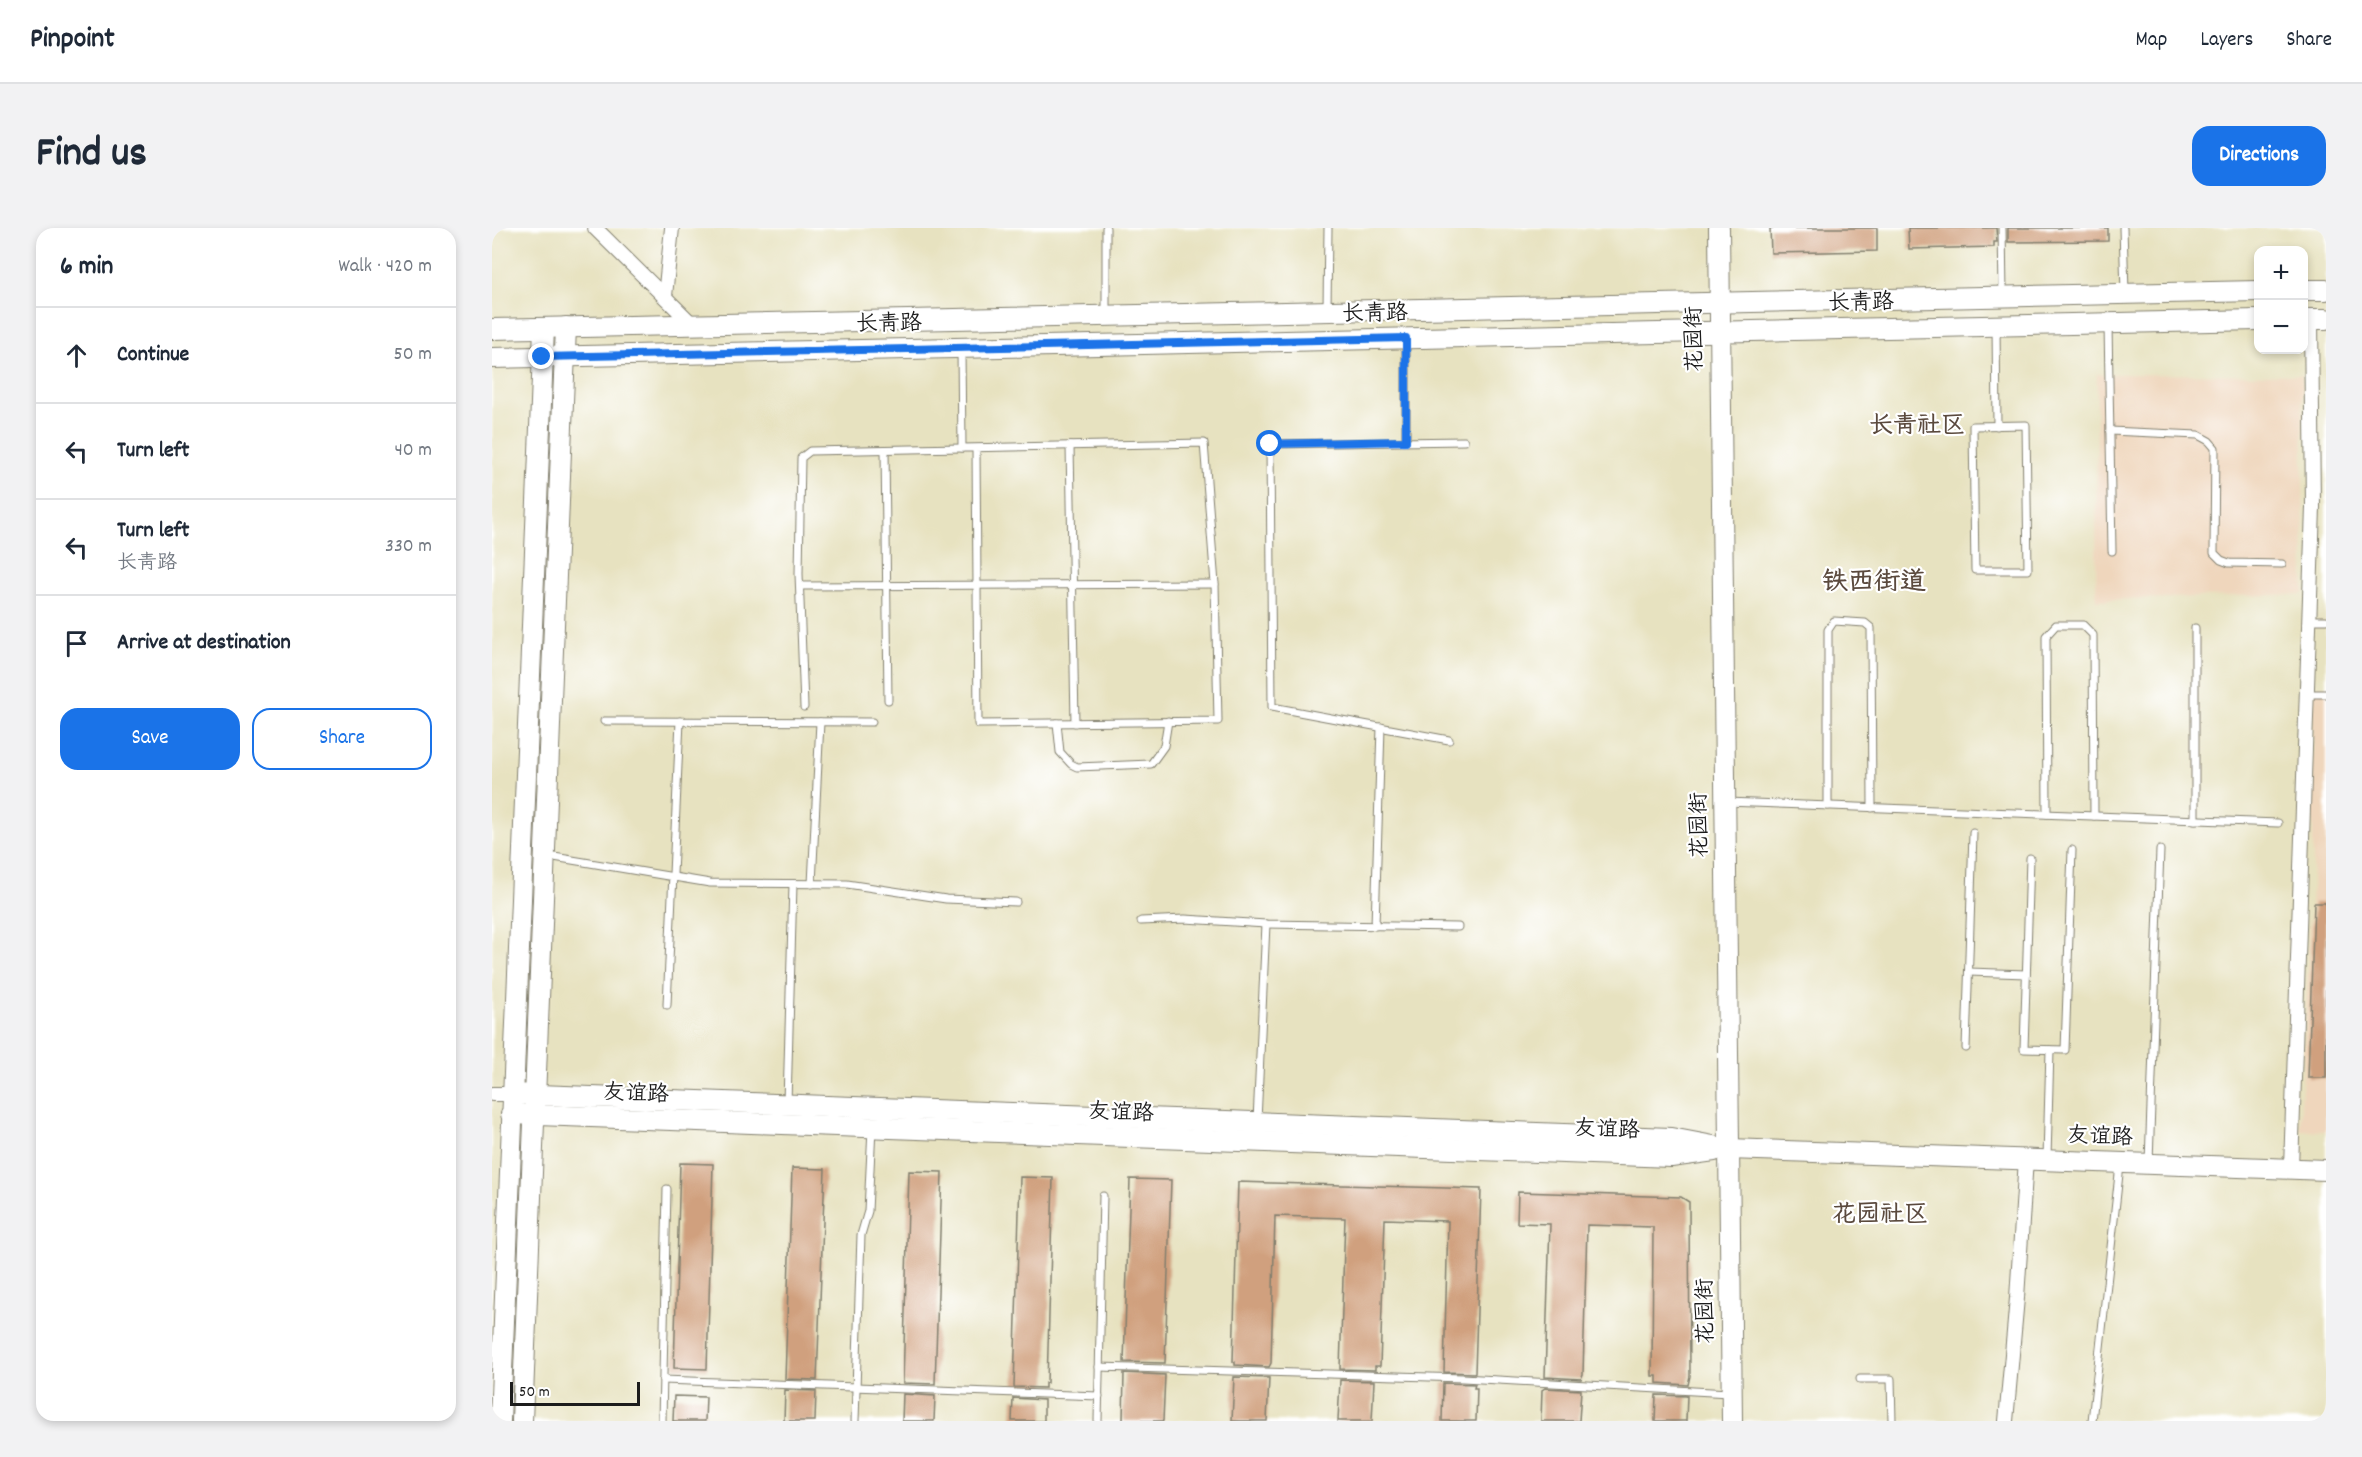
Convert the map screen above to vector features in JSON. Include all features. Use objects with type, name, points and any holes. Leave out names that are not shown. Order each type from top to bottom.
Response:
[{"type":"street","points":[[595,228],[693,325]]},
{"type":"street","points":[[664,296],[672,228]]},
{"type":"street","name":"花园街","points":[[1719,228],[1732,1421]]},
{"type":"street","points":[[2308,290],[2326,290]]},
{"type":"street","name":"长青路","points":[[492,329],[2254,291]]},
{"type":"street","points":[[2291,1168],[2308,694],[2313,507],[2314,319]]},
{"type":"street","name":"长青路","points":[[492,358],[2254,320]]},
{"type":"street","points":[[522,1421],[566,327]]},
{"type":"street","points":[[500,1421],[543,328]]},
{"type":"street","points":[[492,1094],[512,1104]]},
{"type":"street","name":"友谊路","points":[[512,1104],[872,1128],[1671,1157],[1729,1149]]},
{"type":"street","name":"友谊路","points":[[534,1105],[787,1105],[1671,1138],[1729,1149],[2326,1170]]},
{"type":"street","points":[[2006,1421],[2026,1159]]},
{"type":"lane","points":[[1106,228],[1106,316]]},
{"type":"lane","points":[[1327,311],[1329,228]]},
{"type":"lane","points":[[2002,228],[2003,297]]},
{"type":"lane","points":[[2123,228],[2125,294]]},
{"type":"lane","points":[[2108,323],[2112,551]]},
{"type":"lane","points":[[1996,325],[1997,426]]},
{"type":"lane","points":[[1406,338],[1406,441]]},
{"type":"lane","points":[[961,347],[962,448]]},
{"type":"lane","points":[[2026,425],[2028,570],[1975,570],[1973,426],[1997,426],[2026,425]]},
{"type":"lane","points":[[2110,431],[2198,435],[2210,441],[2215,448],[2214,553],[2221,560],[2229,563],[2282,564]]},
{"type":"lane","points":[[1449,740],[1272,706],[1270,444],[1464,441]]},
{"type":"lane","points":[[804,707],[800,586],[801,458],[810,451],[1204,443],[1215,584],[1218,721],[978,724],[976,448]]},
{"type":"lane","points":[[1070,446],[1075,723]]},
{"type":"lane","points":[[885,450],[888,700]]},
{"type":"lane","points":[[800,586],[1215,584]]},
{"type":"lane","points":[[2310,620],[2326,620]]},
{"type":"lane","points":[[1828,806],[1828,630],[1834,621],[1865,623],[1871,628],[1872,808]]},
{"type":"lane","points":[[2047,814],[2046,636],[2056,625],[2083,625],[2093,635],[2094,816]]},
{"type":"lane","points":[[2195,628],[2195,820]]},
{"type":"lane","points":[[2308,694],[2326,694]]},
{"type":"lane","points":[[604,721],[872,722]]},
{"type":"lane","points":[[667,1005],[680,721]]},
{"type":"lane","points":[[1057,723],[1060,752],[1066,761],[1077,766],[1151,764],[1164,746],[1168,721]]},
{"type":"lane","points":[[812,884],[820,722]]},
{"type":"lane","points":[[1375,926],[1381,727]]},
{"type":"lane","points":[[1725,802],[2278,823]]},
{"type":"lane","points":[[1966,1048],[1973,833]]},
{"type":"lane","points":[[2030,858],[2024,1049],[2065,1050],[2072,850]]},
{"type":"lane","points":[[2149,1164],[2160,850]]},
{"type":"lane","points":[[544,856],[710,883],[847,884],[945,899],[1016,902]]},
{"type":"lane","points":[[787,1105],[792,884]]},
{"type":"lane","points":[[1141,921],[1185,920],[1266,924],[1458,927]]},
{"type":"lane","points":[[1257,1123],[1266,924]]},
{"type":"lane","points":[[1969,972],[2026,974]]},
{"type":"lane","points":[[2047,1160],[2050,1050]]},
{"type":"lane","points":[[855,1421],[861,1235],[868,1211],[872,1128]]},
{"type":"lane","points":[[2092,1421],[2120,1162]]},
{"type":"lane","points":[[662,1421],[667,1190]]},
{"type":"lane","points":[[1098,1421],[1103,1196]]},
{"type":"lane","points":[[1099,1367],[1463,1378],[1732,1393]]},
{"type":"lane","points":[[1860,1380],[1892,1379],[1892,1421]]},
{"type":"lane","points":[[663,1380],[1099,1396]]},
{"type":"shaded area","points":[[2097,374],[2302,375],[2304,594],[2096,600]]},
{"type":"shaded area","points":[[2313,689],[2326,689],[2326,1131],[2300,1130],[2313,867]]},
{"type":"building","points":[[1770,228],[1877,228],[1877,251],[1771,253]]},
{"type":"building","points":[[1908,228],[1996,228],[1997,242],[1994,242],[1994,247],[1909,249]]},
{"type":"building","points":[[2008,228],[2108,228],[2108,241],[2008,242]]},
{"type":"building","points":[[2314,903],[2326,903],[2326,1078],[2308,1078]]},
{"type":"building","points":[[680,1163],[713,1164],[707,1369],[674,1368]]},
{"type":"building","points":[[792,1168],[825,1169],[817,1380],[785,1379]]},
{"type":"building","points":[[909,1171],[942,1172],[935,1384],[903,1383]]},
{"type":"building","points":[[1020,1177],[1053,1178],[1047,1383],[1045,1383],[1045,1388],[1014,1387]]},
{"type":"building","points":[[1130,1179],[1171,1180],[1165,1363],[1124,1362]]},
{"type":"building","points":[[1238,1182],[1481,1189],[1475,1373],[1444,1372],[1448,1221],[1385,1219],[1380,1366],[1375,1366],[1375,1370],[1340,1369],[1345,1218],[1275,1216],[1271,1363],[1269,1367],[1235,1365],[1233,1362]]},
{"type":"building","points":[[1518,1192],[1681,1197],[1689,1202],[1690,1376],[1688,1385],[1657,1383],[1657,1376],[1652,1376],[1653,1227],[1587,1225],[1583,1374],[1581,1379],[1545,1377],[1550,1224],[1517,1223]]},
{"type":"building","points":[[1124,1373],[1165,1375],[1163,1421],[1123,1421]]},
{"type":"building","points":[[1234,1377],[1269,1378],[1267,1421],[1232,1421]]},
{"type":"building","points":[[1340,1380],[1374,1381],[1372,1421],[1338,1421]]},
{"type":"building","points":[[1443,1383],[1475,1384],[1474,1388],[1477,1388],[1476,1421],[1442,1421]]},
{"type":"building","points":[[1545,1388],[1581,1390],[1579,1421],[1541,1421],[1542,1390]]},
{"type":"building","points":[[785,1390],[816,1391],[815,1421],[784,1421]]},
{"type":"building","points":[[903,1394],[935,1396],[934,1421],[902,1421]]},
{"type":"building","points":[[1656,1395],[1687,1396],[1686,1421],[1655,1421]]},
{"type":"building","points":[[674,1396],[706,1397],[705,1421],[673,1421]]},
{"type":"building","points":[[1013,1398],[1044,1400],[1044,1421],[1012,1421]]},
{"type":"district","name":"长青社区","points":[[1917,427]]},
{"type":"district","name":"铁西街道","points":[[1874,583]]},
{"type":"district","name":"花园社区","points":[[1880,1216]]},
{"type":"route","points":[[542,357],[1406,338],[1406,441],[1270,444]]}]
